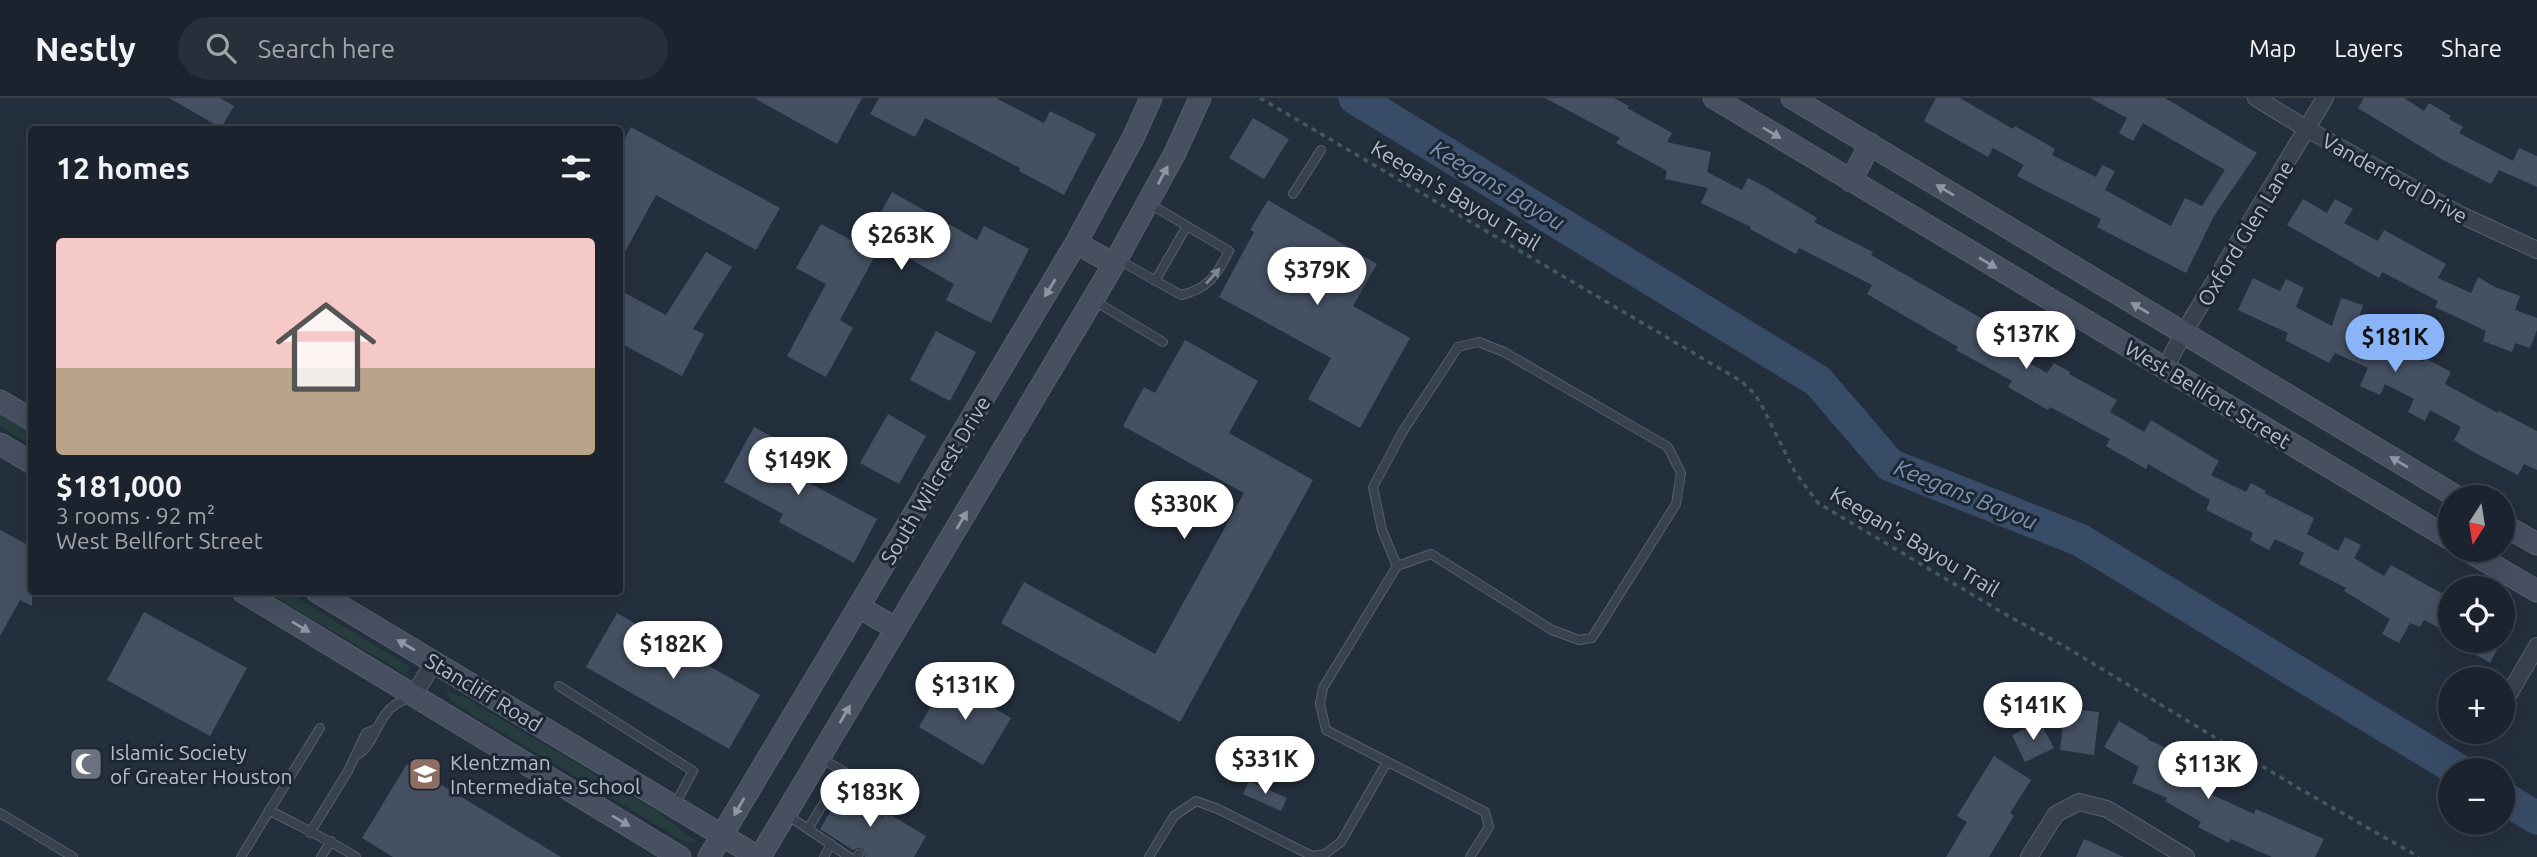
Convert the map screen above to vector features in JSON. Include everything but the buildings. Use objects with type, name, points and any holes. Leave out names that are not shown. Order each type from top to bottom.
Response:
[{"type":"main road","name":"South Wilcrest Drive","points":[[709,857],[1076,243],[1133,138],[1151,98]]},
{"type":"main road","name":"South Wilcrest Drive","points":[[759,857],[1116,261],[1175,153],[1200,98]]},
{"type":"main road","name":"West Bellfort Street","points":[[1714,98],[2438,532]]},
{"type":"main road","name":"West Bellfort Street","points":[[1792,98],[2438,486]]},
{"type":"main road","points":[[1851,181],[1870,144]]},
{"type":"main road","points":[[1076,243],[1116,261]]},
{"type":"main road","points":[[0,401],[28,418]]},
{"type":"main road","points":[[0,444],[28,461]]},
{"type":"main road","points":[[2515,531],[2537,544]]},
{"type":"main road","points":[[2487,562],[2537,592]]},
{"type":"main road","name":"Stancliff Road","points":[[248,595],[680,857]]},
{"type":"main road","name":"Stancliff Road","points":[[322,595],[759,857]]},
{"type":"main road","points":[[859,607],[895,628]]},
{"type":"street","name":"Vanderford Drive","points":[[2256,98],[2307,130],[2463,216],[2537,250]]},
{"type":"street","name":"Oxford Glen Lane","points":[[2165,368],[2325,98]]},
{"type":"street","points":[[2515,684],[2537,646]]},
{"type":"street","points":[[414,695],[434,662]]},
{"type":"street","points":[[2029,857],[2056,814],[2079,802],[2107,809],[2186,857]]},
{"type":"lane","points":[[1293,194],[1321,150]]},
{"type":"lane","points":[[1116,261],[1181,295],[1198,291],[1217,274],[1229,251],[1148,203]]},
{"type":"lane","points":[[1155,281],[1187,226]]},
{"type":"lane","points":[[1093,300],[1163,342]]},
{"type":"lane","points":[[1397,566],[1382,530],[1373,487],[1404,431],[1458,347],[1479,342],[1504,352],[1668,447],[1681,473],[1676,504],[1592,638],[1579,640],[1552,630],[1431,554],[1397,566],[1323,688],[1320,704],[1326,730],[1485,813],[1489,827],[1470,857]]},
{"type":"lane","points":[[559,686],[693,771],[674,806]]},
{"type":"lane","points":[[310,833],[357,755],[364,752],[374,730],[390,708],[414,695]]},
{"type":"lane","points":[[241,857],[320,728]]},
{"type":"lane","points":[[820,757],[891,803],[885,812]]},
{"type":"lane","points":[[1149,857],[1174,816],[1196,801],[1218,809],[1312,856],[1325,854],[1341,842],[1387,762]]},
{"type":"lane","points":[[807,829],[843,771]]},
{"type":"lane","points":[[824,802],[833,806]]},
{"type":"lane","points":[[269,810],[310,833],[331,841],[356,857]]},
{"type":"lane","points":[[0,813],[73,857]]},
{"type":"lane","points":[[786,814],[849,857]]},
{"type":"lane","points":[[321,857],[331,841]]},
{"type":"lane","points":[[824,857],[831,844]]},
{"type":"path","name":"Keegan's Bayou Trail","points":[[1260,98],[1741,381],[1754,393],[1795,472],[1818,503],[2419,857]]},
{"type":"green space","points":[[0,414],[28,432],[28,444],[0,426]]},
{"type":"green space","points":[[272,595],[293,595],[410,667],[405,674]]},
{"type":"green space","points":[[444,690],[464,697],[655,810],[697,842],[685,842],[455,704]]},
{"type":"waterway","name":"Keegans Bayou","points":[[1355,98],[1818,381],[1890,465],[2080,540],[2438,758]]},
{"type":"waterway","name":"Keegans Bayou","points":[[2515,805],[2537,818]]},
{"type":"place","name":"Islamic Society of Greater Houston","points":[[86,764]]},
{"type":"place","name":"Klentzman Intermediate School","points":[[425,774]]}]
